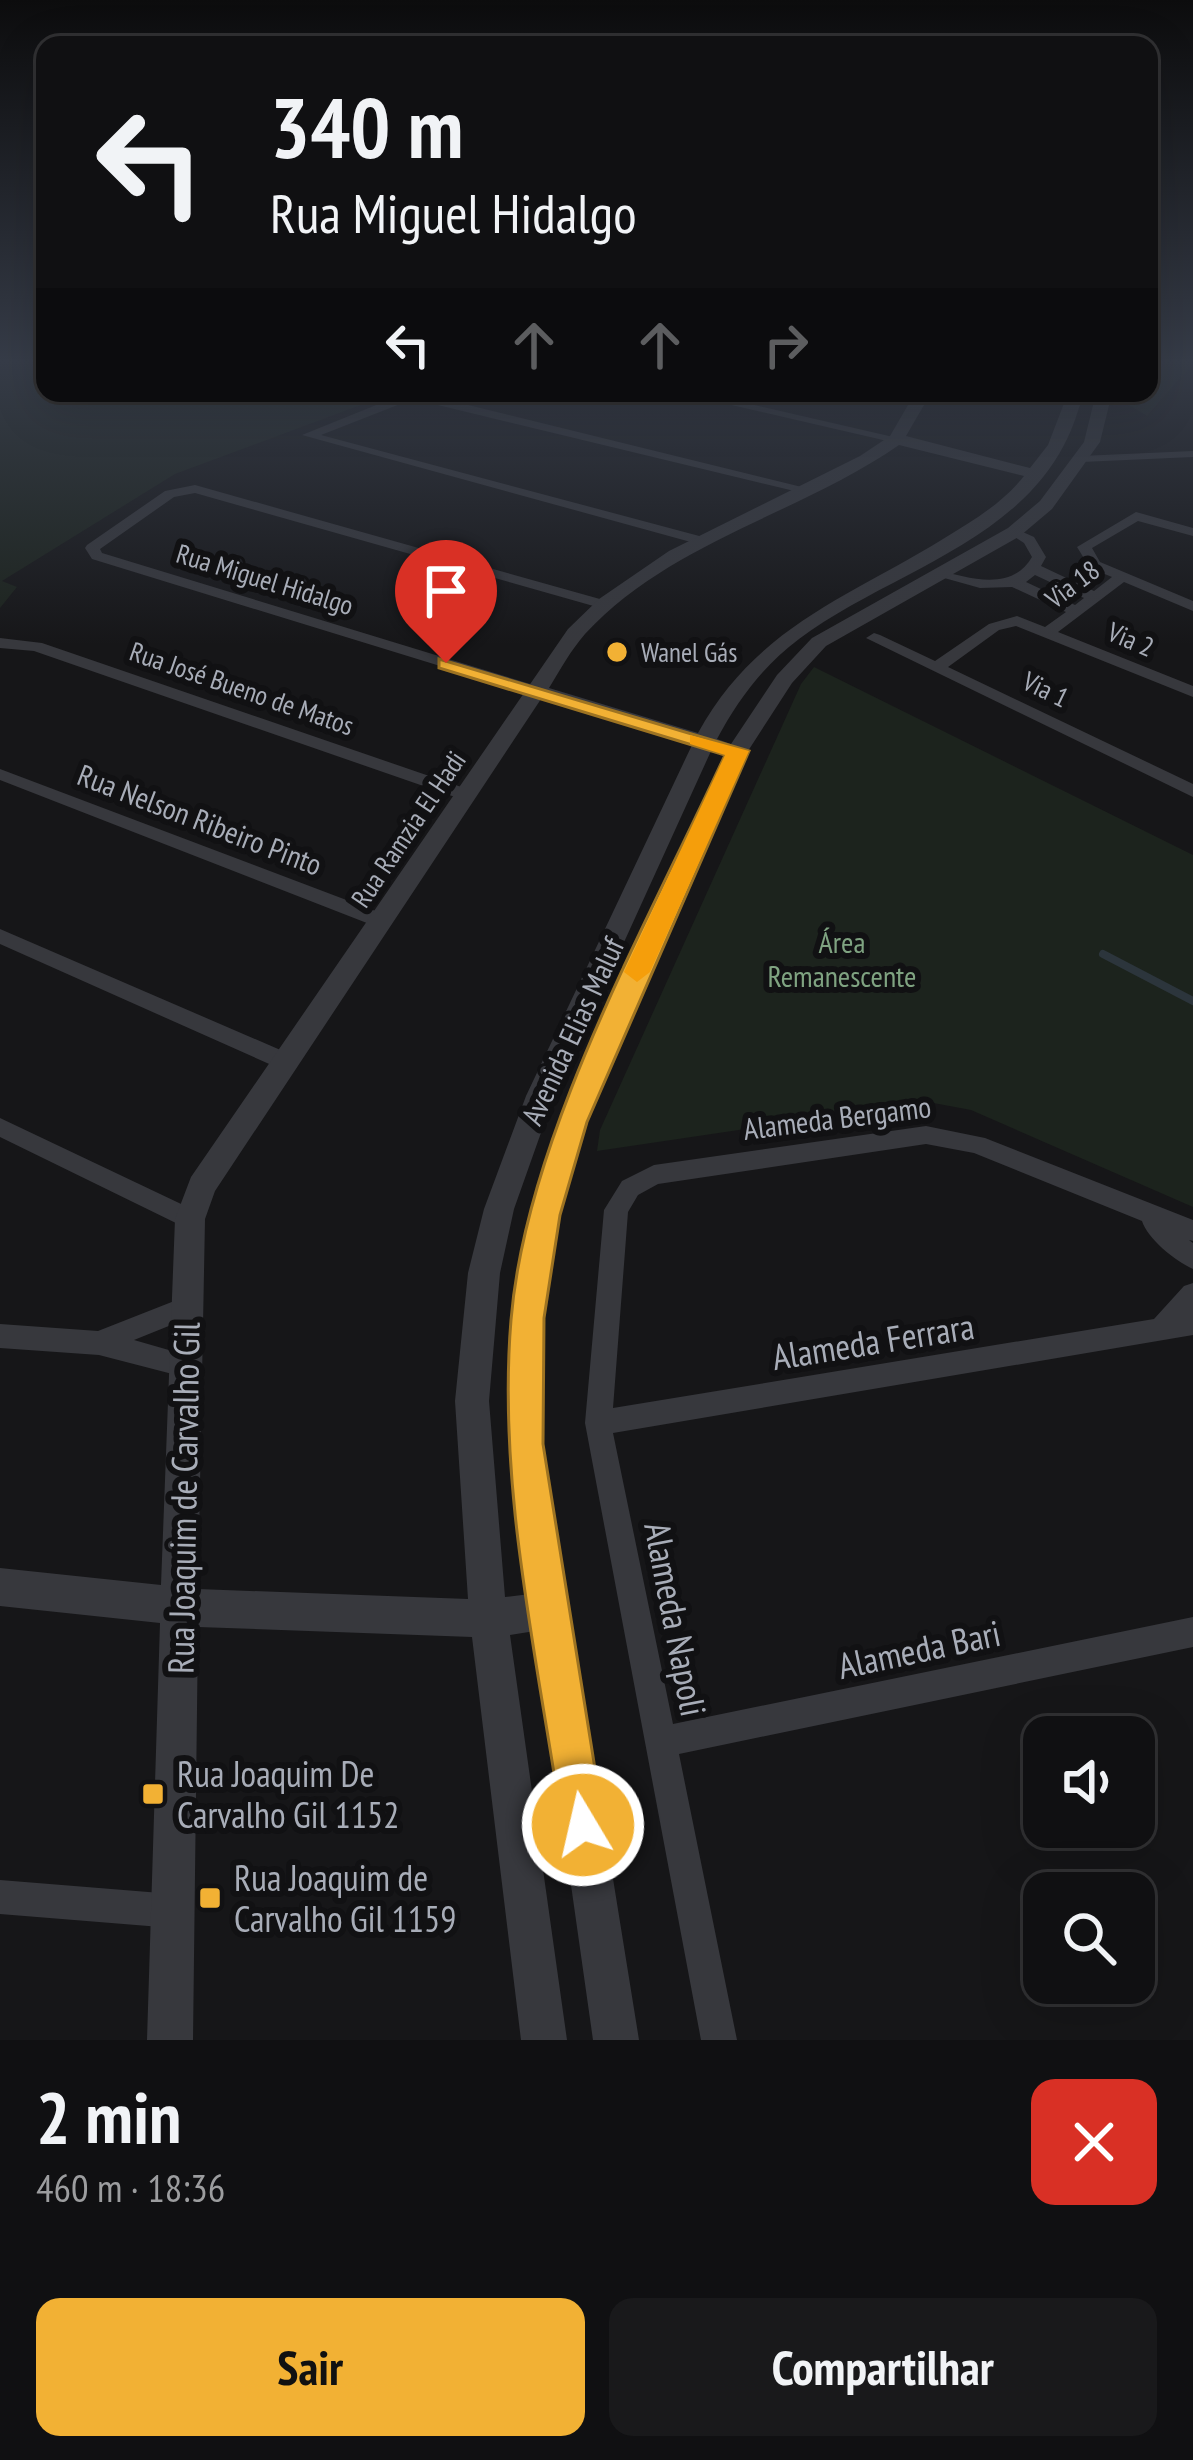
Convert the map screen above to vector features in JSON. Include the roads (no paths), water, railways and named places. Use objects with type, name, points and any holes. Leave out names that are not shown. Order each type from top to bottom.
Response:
[{"type":"street","points":[[379,454],[698,540]]},
{"type":"street","points":[[658,454],[807,490]]},
{"type":"street","name":"Rua Ramzia El Hadi","points":[[328,997],[534,690],[602,604],[698,540],[807,490],[869,454]]},
{"type":"street","points":[[956,454],[1035,474]]},
{"type":"street","name":"Avenida Elias Maluf","points":[[544,2040],[487,1619],[470,1445],[478,1306],[498,1212],[528,1121],[707,742],[747,675],[822,612],[982,521],[1051,454]]},
{"type":"street","name":"Avenida Elias Maluf","points":[[616,2040],[526,1444],[527,1318],[544,1215],[600,1054],[737,751],[784,679],[819,642],[1014,532],[1046,505],[1084,454]]},
{"type":"street","name":"Rua Miguel Hidalgo","points":[[602,604],[196,490],[178,490],[95,544],[97,556],[707,742]]},
{"type":"street","points":[[1193,532],[1145,516],[1130,518],[1088,542],[1085,555],[1122,577],[1193,606]]},
{"type":"street","points":[[982,521],[1014,532],[1037,548],[1035,569]]},
{"type":"street","points":[[952,542],[929,564],[938,574],[974,583],[1014,582],[1076,611]]},
{"type":"street","points":[[1014,582],[1035,569]]},
{"type":"street","points":[[1035,569],[1094,597]]},
{"type":"street","name":"Via 18","points":[[1051,630],[1122,577]]},
{"type":"street","points":[[938,667],[1005,622],[1051,630]]},
{"type":"street","name":"Via 2","points":[[1051,630],[1193,692]]},
{"type":"street","name":"Via 1","points":[[874,638],[1193,791]]},
{"type":"street","name":"Rua José Bueno de Matos","points":[[0,643],[36,646],[464,794]]},
{"type":"street","points":[[707,742],[737,751]]},
{"type":"street","name":"Rua Nelson Ribeiro Pinto","points":[[0,773],[379,920]]},
{"type":"street","points":[[0,936],[284,1061]]},
{"type":"street","name":"Rua Joaquim de Carvalho Gil","points":[[170,2040],[190,1220],[218,1157],[328,997]]},
{"type":"street","points":[[0,1127],[190,1220]]},
{"type":"street","name":"Alameda Bergamo","points":[[616,1210],[630,1188],[654,1175],[926,1135],[977,1144],[1193,1232]]},
{"type":"street","name":"Alameda Napoli","points":[[616,1210],[598,1423],[719,2040]]},
{"type":"street","name":"Alameda Bergamo","points":[[1139,1210],[1193,1258]]},
{"type":"street","points":[[1160,1330],[1193,1294]]},
{"type":"street","points":[[99,1343],[187,1307]]},
{"type":"street","name":"Alameda Ferrara","points":[[598,1423],[1193,1324]]},
{"type":"street","points":[[0,1336],[99,1343],[184,1365]]},
{"type":"street","points":[[0,1587],[180,1605],[487,1619],[549,1610]]},
{"type":"street","name":"Alameda Bari","points":[[660,1742],[1193,1632]]},
{"type":"street","points":[[0,1897],[173,1911]]},
{"type":"lane","points":[[1081,459],[1189,454]]},
{"type":"waterway","points":[[1103,954],[1193,1001]]},
{"type":"place","name":"Wanel Gás","points":[[617,652]]},
{"type":"place","name":"Rua Joaquim De Carvalho Gil 1152","points":[[153,1794]]},
{"type":"place","name":"Rua Joaquim de Carvalho Gil 1159","points":[[210,1898]]},
{"type":"park label","name":"Área Remanescente","points":[[842,958]]}]
